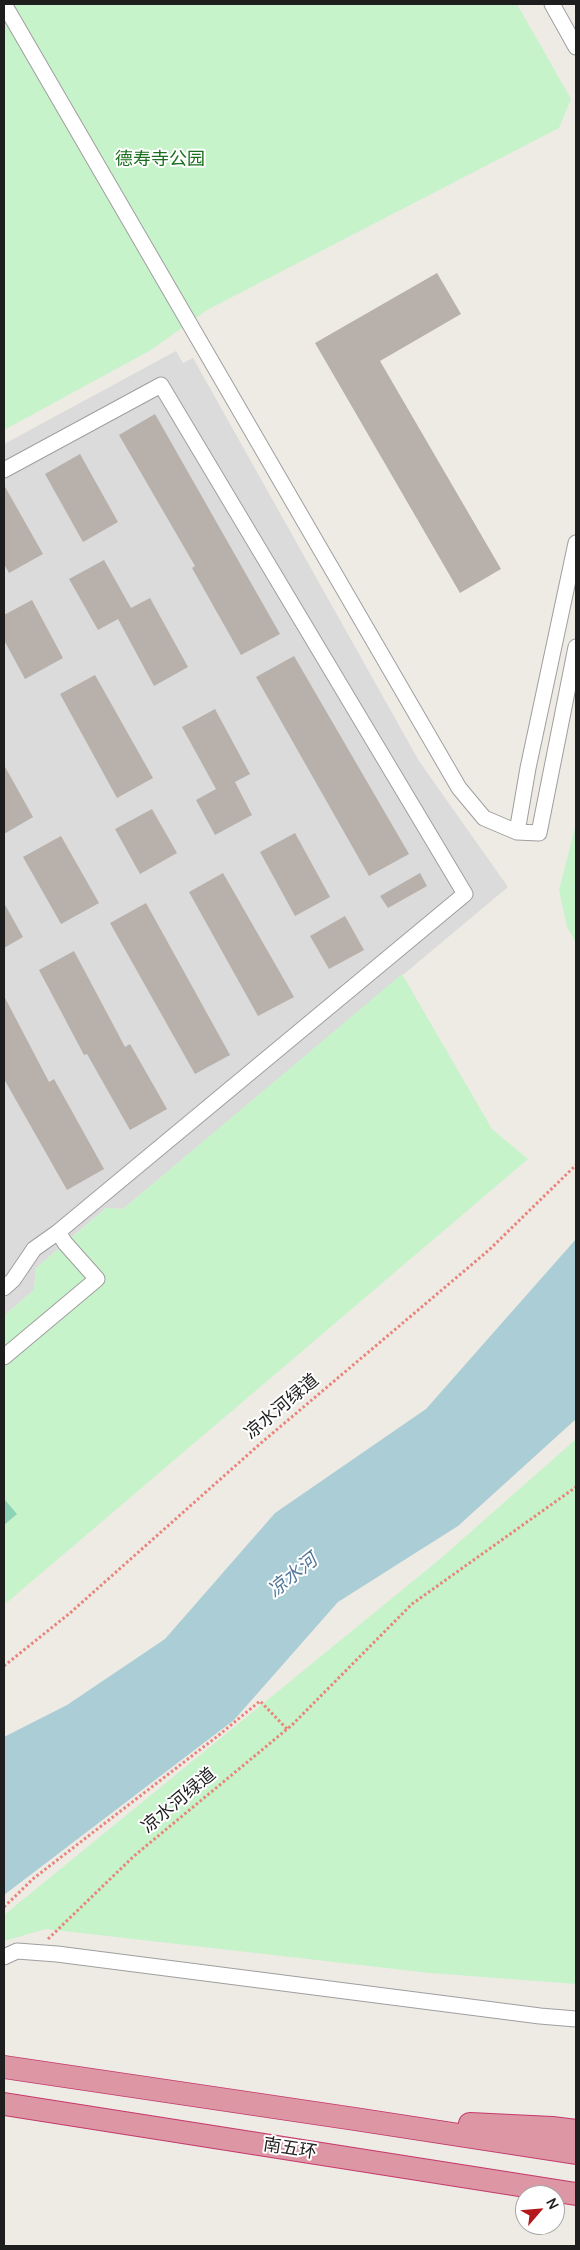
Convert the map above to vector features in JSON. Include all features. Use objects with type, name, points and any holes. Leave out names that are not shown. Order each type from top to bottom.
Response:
[{"type":"highway","points":[[4,2068],[355,2118],[576,2153]]},
{"type":"highway","name":"南五环","points":[[4,2104],[576,2194]]},
{"type":"highway","points":[[355,2118],[552,2128],[576,2131]]},
{"type":"street","points":[[4,4],[459,788],[484,818],[517,832],[539,833],[576,647]]},
{"type":"street","points":[[552,4],[576,47]]},
{"type":"street","points":[[4,470],[161,386],[465,894],[58,1232],[34,1249],[13,1280],[4,1288]]},
{"type":"street","points":[[517,832],[528,768],[576,543]]},
{"type":"street","points":[[4,1357],[97,1279],[65,1243],[58,1232]]},
{"type":"street","points":[[4,1957],[17,1951],[35,1952],[576,2019]]},
{"type":"path","name":"凉水河绿道","points":[[4,1666],[70,1613],[261,1443],[489,1250],[576,1165]]},
{"type":"path","name":"凉水河绿道","points":[[35,1952],[134,1856],[287,1729],[412,1604],[576,1486]]},
{"type":"path","points":[[4,1907],[34,1878],[260,1701],[287,1729]]},
{"type":"shaded area","points":[[176,351],[183,363],[193,358],[419,761],[508,887],[123,1209],[106,1208],[36,1268],[34,1290],[4,1316],[4,444]]},
{"type":"green space","name":"德寿寺公园","points":[[4,4],[517,4],[571,99],[559,128],[207,310],[151,350],[4,430]]},
{"type":"green space","points":[[576,824],[576,943],[567,927],[559,890]]},
{"type":"green space","points":[[402,974],[492,1129],[528,1159],[4,1605],[4,1316],[34,1290],[36,1268],[106,1208],[123,1209]]},
{"type":"green space","points":[[576,1439],[576,1984],[430,1973],[46,1929],[4,1941],[4,1915],[440,1559]]},
{"type":"green space","points":[[4,1499],[17,1514],[4,1525]]},
{"type":"water","name":"凉水河","points":[[576,1239],[576,1419],[458,1526],[338,1602],[234,1720],[4,1895],[4,1737],[67,1705],[165,1639],[275,1513],[426,1409]]},
{"type":"building","points":[[437,273],[461,314],[380,361],[501,569],[460,593],[315,343]]},
{"type":"building","points":[[155,414],[280,634],[241,655],[192,568],[195,566],[119,435]]},
{"type":"building","points":[[80,454],[118,522],[83,542],[45,474]]},
{"type":"building","points":[[4,485],[43,554],[9,573],[4,564]]},
{"type":"building","points":[[104,560],[131,608],[150,598],[188,667],[154,686],[118,619],[98,630],[69,579]]},
{"type":"building","points":[[32,600],[63,658],[25,679],[4,640],[4,615]]},
{"type":"building","points":[[294,656],[409,854],[369,876],[256,677]]},
{"type":"building","points":[[95,675],[153,778],[117,798],[60,694]]},
{"type":"building","points":[[215,709],[250,774],[235,782],[252,815],[215,835],[196,800],[216,789],[182,727]]},
{"type":"building","points":[[4,765],[33,817],[4,834]]},
{"type":"building","points":[[152,809],[177,853],[140,874],[115,829]]},
{"type":"building","points":[[295,833],[330,897],[295,916],[260,852]]},
{"type":"building","points":[[61,836],[99,903],[61,924],[23,857]]},
{"type":"building","points":[[223,873],[294,997],[258,1016],[189,892]]},
{"type":"building","points":[[420,873],[427,886],[388,908],[380,896]]},
{"type":"building","points":[[4,903],[23,937],[4,948]]},
{"type":"building","points":[[146,903],[230,1055],[195,1074],[110,923]]},
{"type":"building","points":[[345,916],[364,950],[329,969],[310,936]]},
{"type":"building","points":[[74,951],[125,1047],[130,1044],[167,1109],[130,1130],[87,1054],[84,1055],[39,970]]},
{"type":"building","points":[[4,996],[49,1082],[54,1079],[104,1169],[67,1190],[4,1079]]}]
